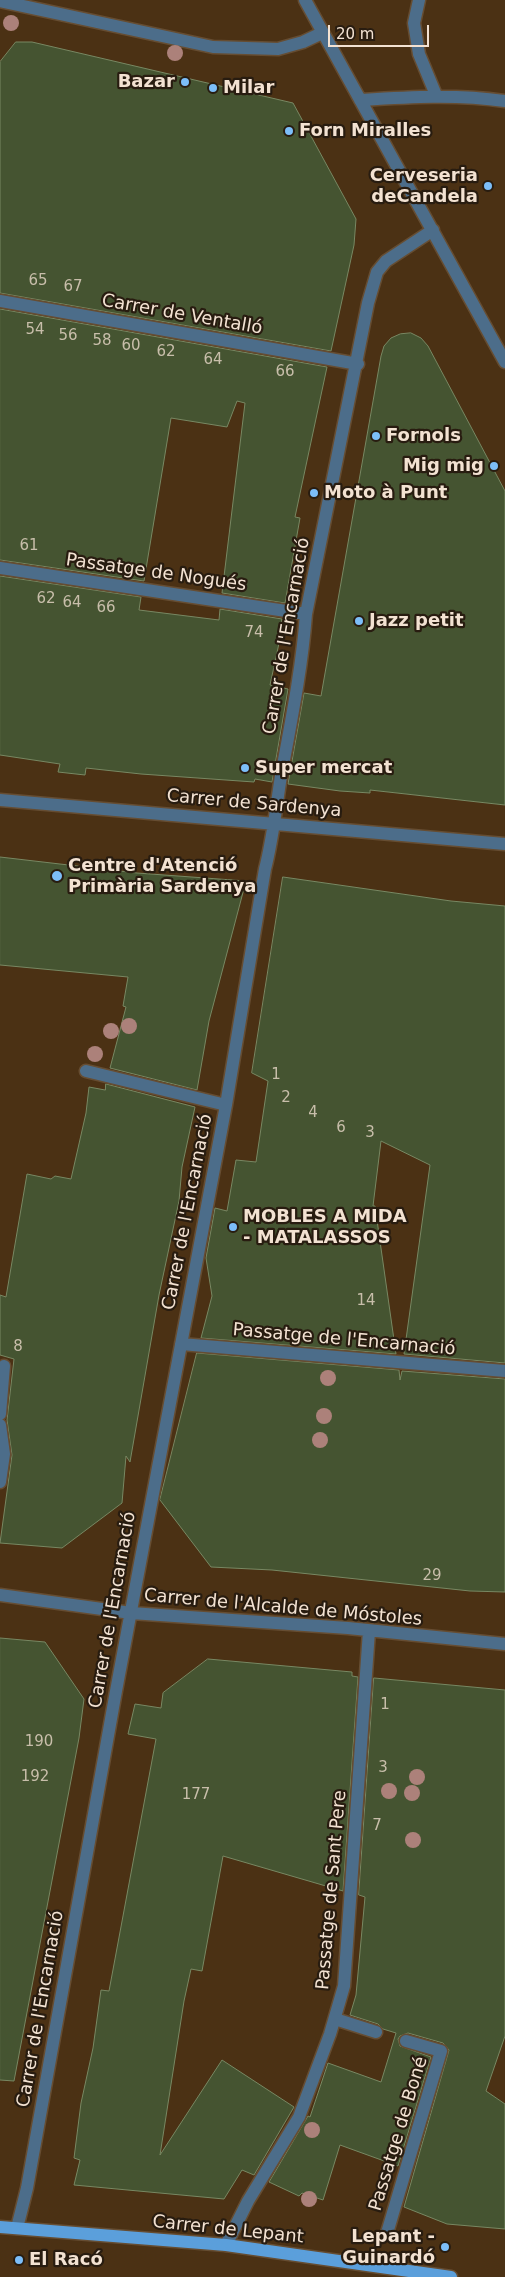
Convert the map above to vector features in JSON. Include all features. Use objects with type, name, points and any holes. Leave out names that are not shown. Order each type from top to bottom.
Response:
[{"type":"main road","name":"Carrer de Lepant","points":[[0,2227],[226,2245],[451,2277]]},
{"type":"street","points":[[305,0],[505,362]]},
{"type":"street","points":[[419,0],[414,23],[419,54],[436,95]]},
{"type":"street","points":[[0,1],[213,47],[278,49],[303,42],[322,33]]},
{"type":"street","points":[[360,100],[436,95],[474,96],[505,101]]},
{"type":"street","name":"Carrer de l'Encarnació","points":[[17,2228],[27,2188],[131,1613],[226,1105],[264,869],[273,838],[303,653],[306,614],[358,364],[368,303],[377,272],[386,261],[433,230]]},
{"type":"street","name":"Carrer de Ventalló","points":[[0,301],[358,364]]},
{"type":"street","name":"Passatge de Nogués","points":[[0,568],[306,614]]},
{"type":"street","name":"Carrer de Sardenya","points":[[0,800],[275,822],[505,844]]},
{"type":"street","points":[[86,1071],[226,1105]]},
{"type":"street","name":"Passatge de l'Encarnació","points":[[181,1344],[505,1371]]},
{"type":"street","points":[[0,1414],[4,1366]]},
{"type":"street","points":[[0,1425],[4,1454],[0,1482]]},
{"type":"street","name":"Carrer de l'Alcalde de Móstoles","points":[[0,1595],[131,1613],[348,1628],[369,1632],[505,1644]]},
{"type":"street","name":"Passatge de Sant Pere","points":[[226,2245],[248,2201],[299,2117],[335,2019],[344,1986],[369,1632]]},
{"type":"street","points":[[335,2019],[376,2032]]},
{"type":"street","name":"Passatge de Boné","points":[[387,2233],[441,2051],[406,2041]]},
{"type":"building","points":[[16,42],[32,42],[293,103],[356,219],[354,245],[331,351],[0,293],[0,62]]},
{"type":"building","points":[[0,309],[327,367],[295,517],[300,518],[285,603],[222,593],[245,403],[237,401],[227,427],[171,418],[144,581],[0,560]]},
{"type":"building","points":[[411,333],[421,338],[428,346],[505,491],[505,805],[370,790],[370,793],[340,791],[288,784],[304,693],[321,696],[381,356],[384,346],[391,338],[400,334]]},
{"type":"building","points":[[0,576],[141,597],[139,610],[219,620],[220,609],[282,619],[279,633],[281,634],[270,685],[288,689],[272,782],[255,779],[254,782],[141,774],[86,768],[85,775],[58,772],[60,764],[0,755]]},
{"type":"building","points":[[0,857],[137,873],[246,881],[209,1021],[197,1090],[110,1068],[126,1007],[123,1006],[128,977],[0,965]]},
{"type":"building","points":[[283,877],[451,901],[505,906],[505,1363],[404,1354],[430,1165],[381,1141],[373,1206],[375,1206],[396,1354],[201,1338],[212,1296],[206,1258],[215,1208],[227,1211],[236,1160],[256,1162],[268,1081],[252,1073]]},
{"type":"building","points":[[106,1084],[195,1107],[182,1167],[179,1201],[159,1295],[130,1462],[126,1456],[122,1503],[62,1548],[0,1543],[12,1455],[7,1420],[14,1359],[0,1355],[0,1295],[6,1297],[27,1174],[51,1179],[55,1176],[71,1179],[86,1113],[89,1087],[105,1090]]},
{"type":"building","points":[[197,1353],[399,1370],[400,1380],[402,1371],[505,1379],[505,1592],[470,1591],[272,1570],[211,1567],[160,1500]]},
{"type":"building","points":[[0,1638],[45,1642],[84,1699],[79,1738],[14,2081],[0,2080]]},
{"type":"building","points":[[208,1659],[352,1672],[352,1676],[358,1677],[343,1891],[223,1856],[202,1971],[191,1969],[184,2001],[160,2155],[222,2060],[294,2107],[254,2175],[242,2170],[224,2199],[74,2185],[80,2160],[74,2158],[81,2103],[93,2048],[101,1990],[109,1991],[156,1739],[128,1734],[135,1704],[161,1708],[163,1693]]},
{"type":"building","points":[[374,1678],[505,1690],[505,2036],[486,2091],[505,2104],[505,2229],[447,2224],[404,2207],[449,2050],[443,2043],[408,2033],[400,2036],[398,2039],[400,2046],[431,2057],[398,2166],[340,2145],[323,2200],[302,2193],[299,2196],[269,2182],[308,2116],[310,2117],[328,2063],[381,2082],[396,2033],[383,2029],[378,2024],[350,2015],[356,1995],[365,1897],[359,1895]]},
{"type":"place","name":"Bazar","points":[[185,82]]},
{"type":"place","name":"Milar","points":[[213,88]]},
{"type":"place","name":"Forn Miralles","points":[[289,131]]},
{"type":"place","name":"Cerveseria deCandela","points":[[488,186]]},
{"type":"place","name":"Fornols","points":[[376,436]]},
{"type":"place","name":"Mig mig","points":[[494,466]]},
{"type":"place","name":"Moto à Punt","points":[[314,493]]},
{"type":"place","name":"Jazz petit","points":[[359,621]]},
{"type":"place","name":"Super mercat","points":[[245,768]]},
{"type":"place","name":"Centre d'Atenció Primària Sardenya","points":[[57,876]]},
{"type":"place","name":"MOBLES A MIDA - MATALASSOS","points":[[233,1227]]},
{"type":"place","name":"Lepant - Guinardó","points":[[445,2247]]},
{"type":"place","name":"El Racó","points":[[19,2260]]}]
